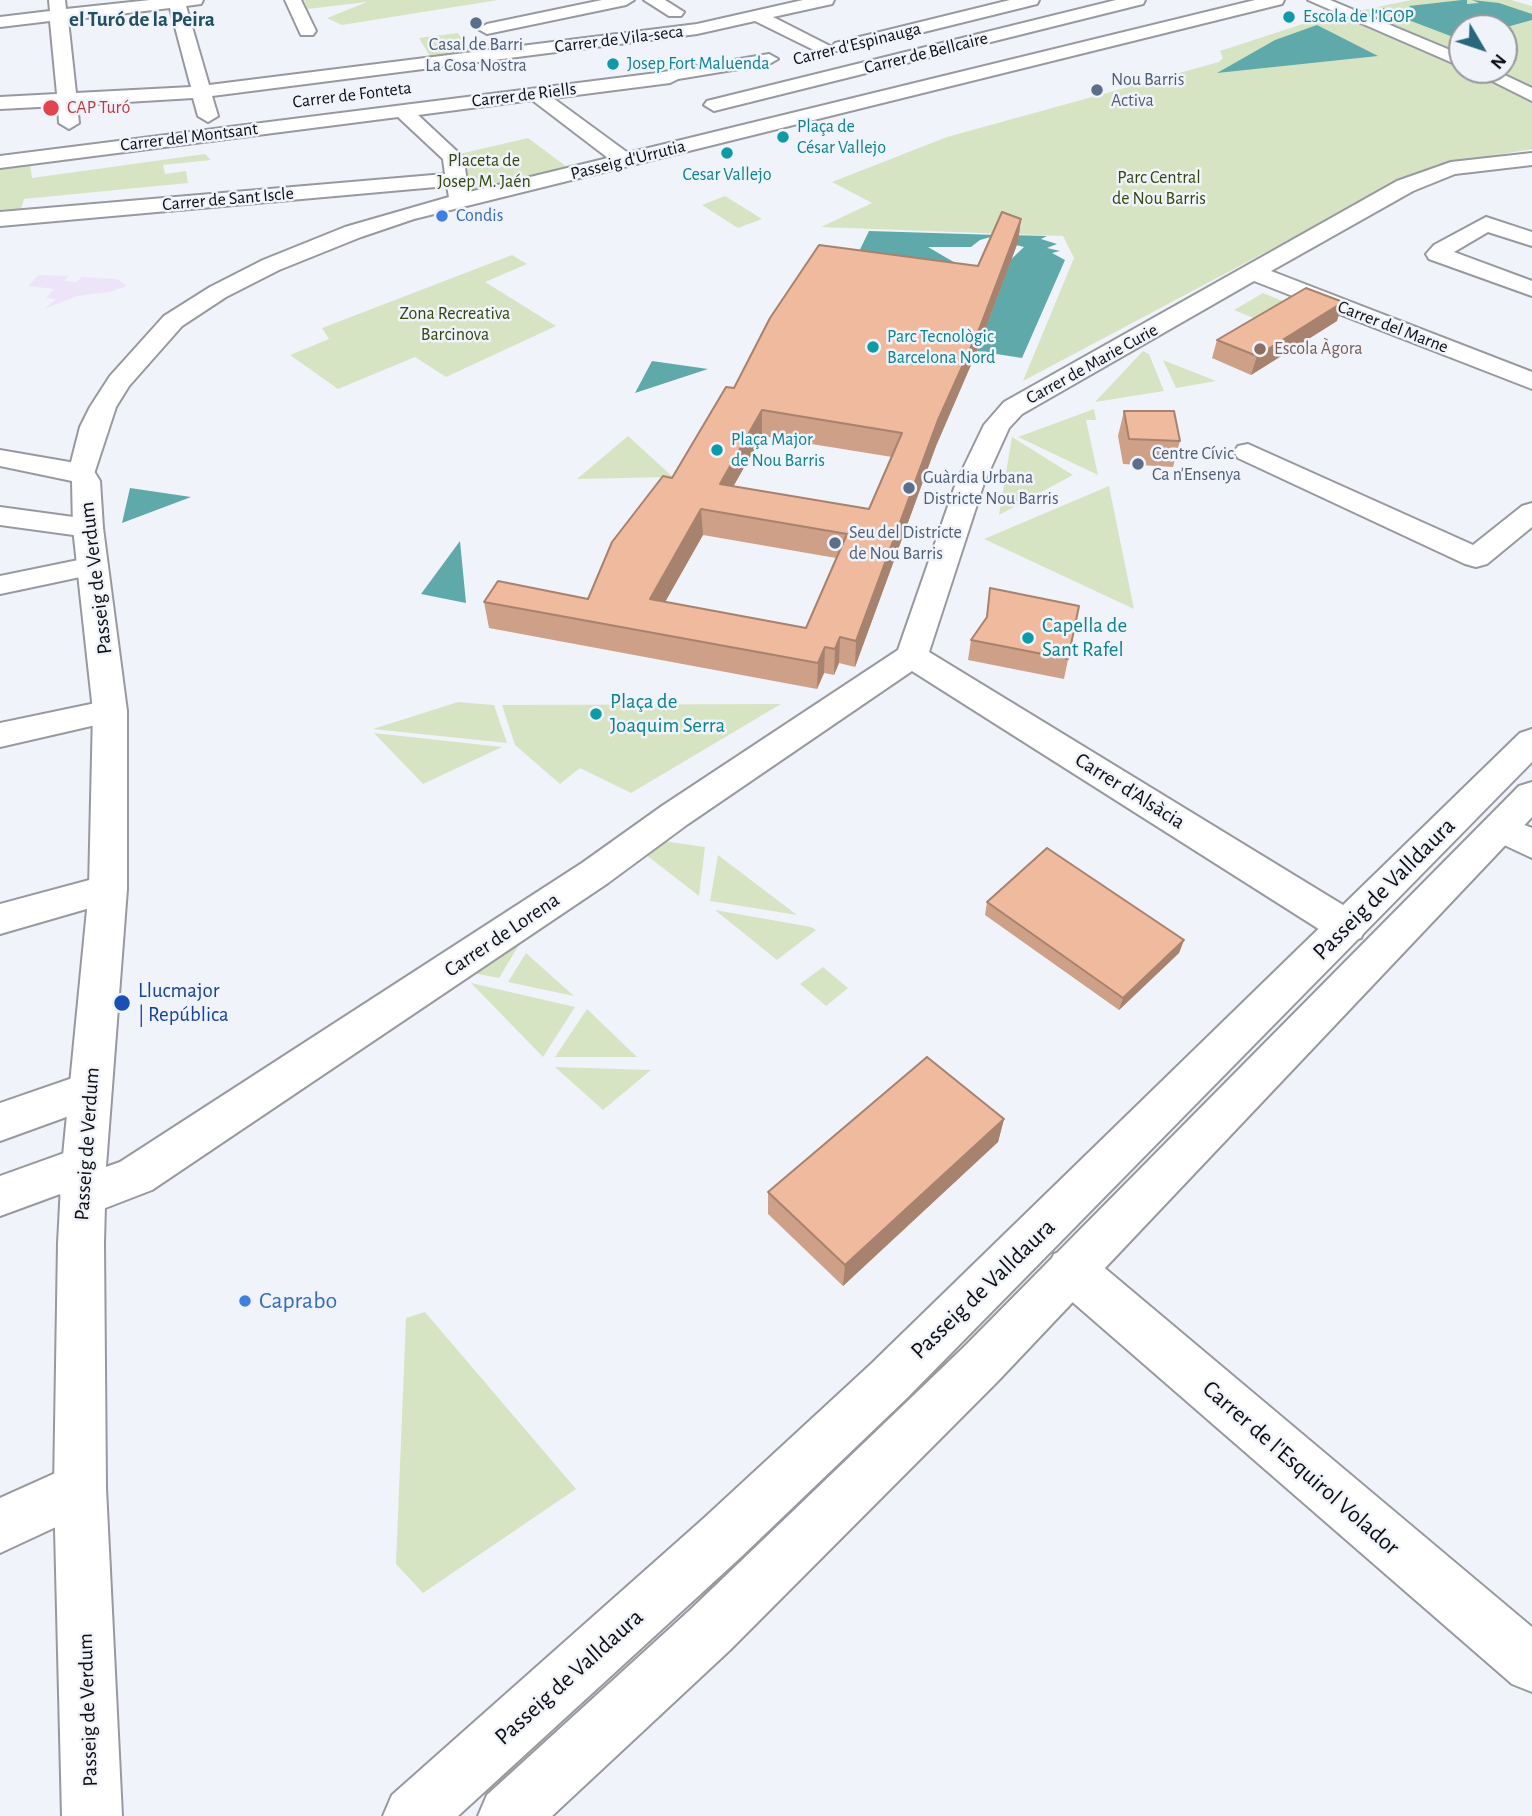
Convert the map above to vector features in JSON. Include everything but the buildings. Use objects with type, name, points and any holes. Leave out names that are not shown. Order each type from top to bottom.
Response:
[{"type":"street","points":[[293,0],[307,31]]},
{"type":"street","points":[[486,29],[626,0]]},
{"type":"street","points":[[625,161],[532,94],[512,62],[553,39],[594,30],[634,29],[682,11],[652,0]]},
{"type":"street","name":"Carrer de Vila-seca","points":[[0,103],[364,85],[512,62],[634,29],[716,26],[826,0]]},
{"type":"street","points":[[983,0],[1091,47]]},
{"type":"street","name":"Carrer d'Espinauga","points":[[672,77],[787,62],[986,9],[1031,0]]},
{"type":"street","name":"Carrer de Bellcaire","points":[[714,105],[1135,0]]},
{"type":"street","name":"Passeig d'Urrutia","points":[[82,474],[94,427],[103,407],[133,365],[173,321],[218,292],[271,265],[458,190],[625,161],[1276,0]]},
{"type":"street","points":[[1316,0],[1448,56]]},
{"type":"street","points":[[0,22],[56,8],[183,1],[201,92],[215,120]]},
{"type":"street","points":[[607,4],[634,29],[672,77],[752,130]]},
{"type":"street","points":[[798,7],[936,85]]},
{"type":"street","points":[[56,8],[67,99],[70,153]]},
{"type":"street","points":[[566,13],[594,30]]},
{"type":"street","points":[[758,16],[826,51]]},
{"type":"street","points":[[525,22],[553,39]]},
{"type":"street","points":[[716,26],[862,103]]},
{"type":"street","name":"Carrer de Riells","points":[[378,113],[672,77]]},
{"type":"street","points":[[1509,84],[1532,95]]},
{"type":"street","points":[[364,85],[378,113]]},
{"type":"street","points":[[401,110],[453,157],[458,190]]},
{"type":"street","name":"Carrer del Montsant","points":[[0,162],[70,153],[215,120],[378,113]]},
{"type":"street","name":"Carrer de Marie Curie","points":[[912,656],[970,483],[997,425],[1013,408],[1405,187],[1451,168],[1532,159]]},
{"type":"street","points":[[1477,166],[1521,180]]},
{"type":"street","name":"Carrer de Sant Iscle","points":[[0,219],[458,190]]},
{"type":"street","points":[[1532,239],[1486,224],[1440,252],[1532,289]]},
{"type":"street","name":"Carrer del Marne","points":[[1260,269],[1532,368]]},
{"type":"street","name":"Carrer del Marne","points":[[1260,269],[1532,381]]},
{"type":"street","points":[[1248,452],[1476,558],[1532,512]]},
{"type":"street","points":[[0,458],[82,474]]},
{"type":"street","name":"Passeig de Verdum","points":[[82,474],[86,481],[88,528],[110,711],[108,889],[83,1181],[80,1488],[92,1816]]},
{"type":"street","points":[[0,516],[88,528]]},
{"type":"street","points":[[0,585],[93,566]]},
{"type":"street","name":"Carrer d'Alsàcia","points":[[912,656],[1383,950]]},
{"type":"street","name":"Carrer de Lorena","points":[[0,1196],[83,1181],[136,1176],[595,873],[675,815],[912,656]]},
{"type":"street","points":[[0,735],[110,711]]},
{"type":"street","name":"Passeig de Valldaura","points":[[508,1816],[720,1620],[981,1364],[1052,1255],[1347,927],[1532,741]]},
{"type":"street","name":"Passeig de Valldaura","points":[[412,1816],[805,1461],[1052,1255],[1383,950],[1516,836],[1532,795]]},
{"type":"street","points":[[0,919],[108,889]]},
{"type":"street","points":[[0,1122],[90,1090]]},
{"type":"street","name":"Carrer de l'Esquirol Volador","points":[[1052,1255],[1532,1664]]},
{"type":"street","points":[[0,1526],[80,1488]]},
{"type":"shaded area","points":[[39,275],[69,276],[64,281],[76,282],[82,277],[117,279],[127,286],[110,292],[77,296],[44,309],[56,299],[46,298],[54,289],[28,286]]},
{"type":"green space","points":[[304,0],[498,0],[342,25],[327,18],[367,2],[308,9]]},
{"type":"green space","name":"Parc Central de Nou Barris","points":[[1411,0],[1511,0],[1532,6],[1532,149],[1448,163],[1409,176],[1023,381],[1074,258],[1063,236],[821,227],[872,203],[832,182],[947,137],[1219,62],[1223,58],[1220,51],[1315,20]]},
{"type":"green space","points":[[458,33],[471,53],[431,58],[419,38]]},
{"type":"green space","name":"Placeta de Josep M. Jaén","points":[[528,138],[575,173],[460,201],[451,156]]},
{"type":"green space","points":[[205,154],[211,160],[163,165],[165,174],[186,171],[188,183],[24,199],[21,209],[0,211],[0,169],[30,165],[32,178]]},
{"type":"green space","points":[[725,196],[762,219],[738,228],[702,205]]},
{"type":"green space","name":"Zona Recreativa Barcinova","points":[[512,255],[527,264],[485,282],[556,326],[446,377],[415,357],[338,389],[290,355],[329,339],[322,328]]},
{"type":"green space","points":[[1263,293],[1292,305],[1263,322],[1234,310]]},
{"type":"green space","points":[[1143,351],[1149,354],[1164,391],[1095,402]]},
{"type":"green space","points":[[1163,360],[1216,381],[1176,388]]},
{"type":"green space","points":[[1094,409],[1096,420],[1086,420],[1098,475],[1018,437]]},
{"type":"green space","points":[[628,436],[673,477],[577,479]]},
{"type":"green space","points":[[1012,437],[1073,475],[999,515]]},
{"type":"green space","points":[[1109,486],[1134,609],[984,539]]},
{"type":"green space","points":[[458,702],[494,705],[507,743],[373,729]]},
{"type":"green space","points":[[781,704],[631,793],[580,768],[560,784],[515,745],[502,705]]},
{"type":"green space","points":[[374,733],[502,747],[423,784]]},
{"type":"green space","points":[[663,841],[705,847],[699,896],[645,854]]},
{"type":"green space","points":[[718,855],[797,915],[710,901]]},
{"type":"green space","points":[[715,910],[811,927],[816,930],[777,960]]},
{"type":"green space","points":[[515,938],[520,943],[499,978],[467,972]]},
{"type":"green space","points":[[526,953],[574,996],[508,982]]},
{"type":"green space","points":[[823,967],[848,988],[826,1006],[800,984]]},
{"type":"green space","points":[[471,983],[575,1007],[543,1057]]},
{"type":"green space","points":[[587,1009],[637,1057],[555,1057]]},
{"type":"green space","points":[[555,1067],[651,1070],[603,1110]]},
{"type":"green space","points":[[425,1312],[576,1489],[423,1593],[396,1564],[406,1318]]},
{"type":"water","points":[[1467,0],[1467,4],[1479,3],[1472,0],[1499,3],[1532,14],[1532,20],[1518,24],[1518,14],[1448,14],[1448,35],[1377,8],[1412,10],[1409,6]]},
{"type":"water","points":[[1317,25],[1378,56],[1217,73],[1275,40]]},
{"type":"water","points":[[869,231],[998,235],[980,240],[971,247],[928,247],[964,268],[849,272]]},
{"type":"water","points":[[1009,235],[1047,236],[1041,239],[1057,244],[1047,248],[1060,251],[1052,253],[1065,260],[1022,358],[977,351],[1007,269],[1002,268],[1024,247],[1004,242]]},
{"type":"water","points":[[652,361],[708,369],[635,393]]},
{"type":"water","points":[[130,488],[191,497],[122,523]]},
{"type":"water","points":[[460,541],[466,603],[421,594]]},
{"type":"place","name":"Escola de l'IGOP","points":[[1289,17]]},
{"type":"place","name":"Casal de Barri La Cosa Nostra","points":[[476,23]]},
{"type":"place","name":"Josep Fort Maluenda","points":[[613,64]]},
{"type":"place","name":"Nou Barris Activa","points":[[1097,90]]},
{"type":"place","name":"CAP Turó","points":[[51,108]]},
{"type":"place","name":"Plaça de César Vallejo","points":[[783,137]]},
{"type":"place","name":"Cesar Vallejo","points":[[727,153]]},
{"type":"place","name":"Condis","points":[[442,216]]},
{"type":"place","name":"Parc Tecnològic Barcelona Nord","points":[[873,347]]},
{"type":"place","name":"Escola Àgora","points":[[1260,349]]},
{"type":"place","name":"Plaça Major de Nou Barris","points":[[717,450]]},
{"type":"place","name":"Centre Cívic Ca n'Ensenya","points":[[1138,464]]},
{"type":"place","name":"Guàrdia Urbana Districte Nou Barris","points":[[909,488]]},
{"type":"place","name":"Seu del Districte de Nou Barris","points":[[835,543]]},
{"type":"place","name":"Capella de Sant Rafel","points":[[1028,638]]},
{"type":"place","name":"Plaça de Joaquim Serra","points":[[596,714]]},
{"type":"place","name":"Llucmajor | República","points":[[122,1003]]},
{"type":"place","name":"Caprabo","points":[[245,1301]]},
{"type":"district","name":"el Turó de la Peira","points":[[142,20]]}]
